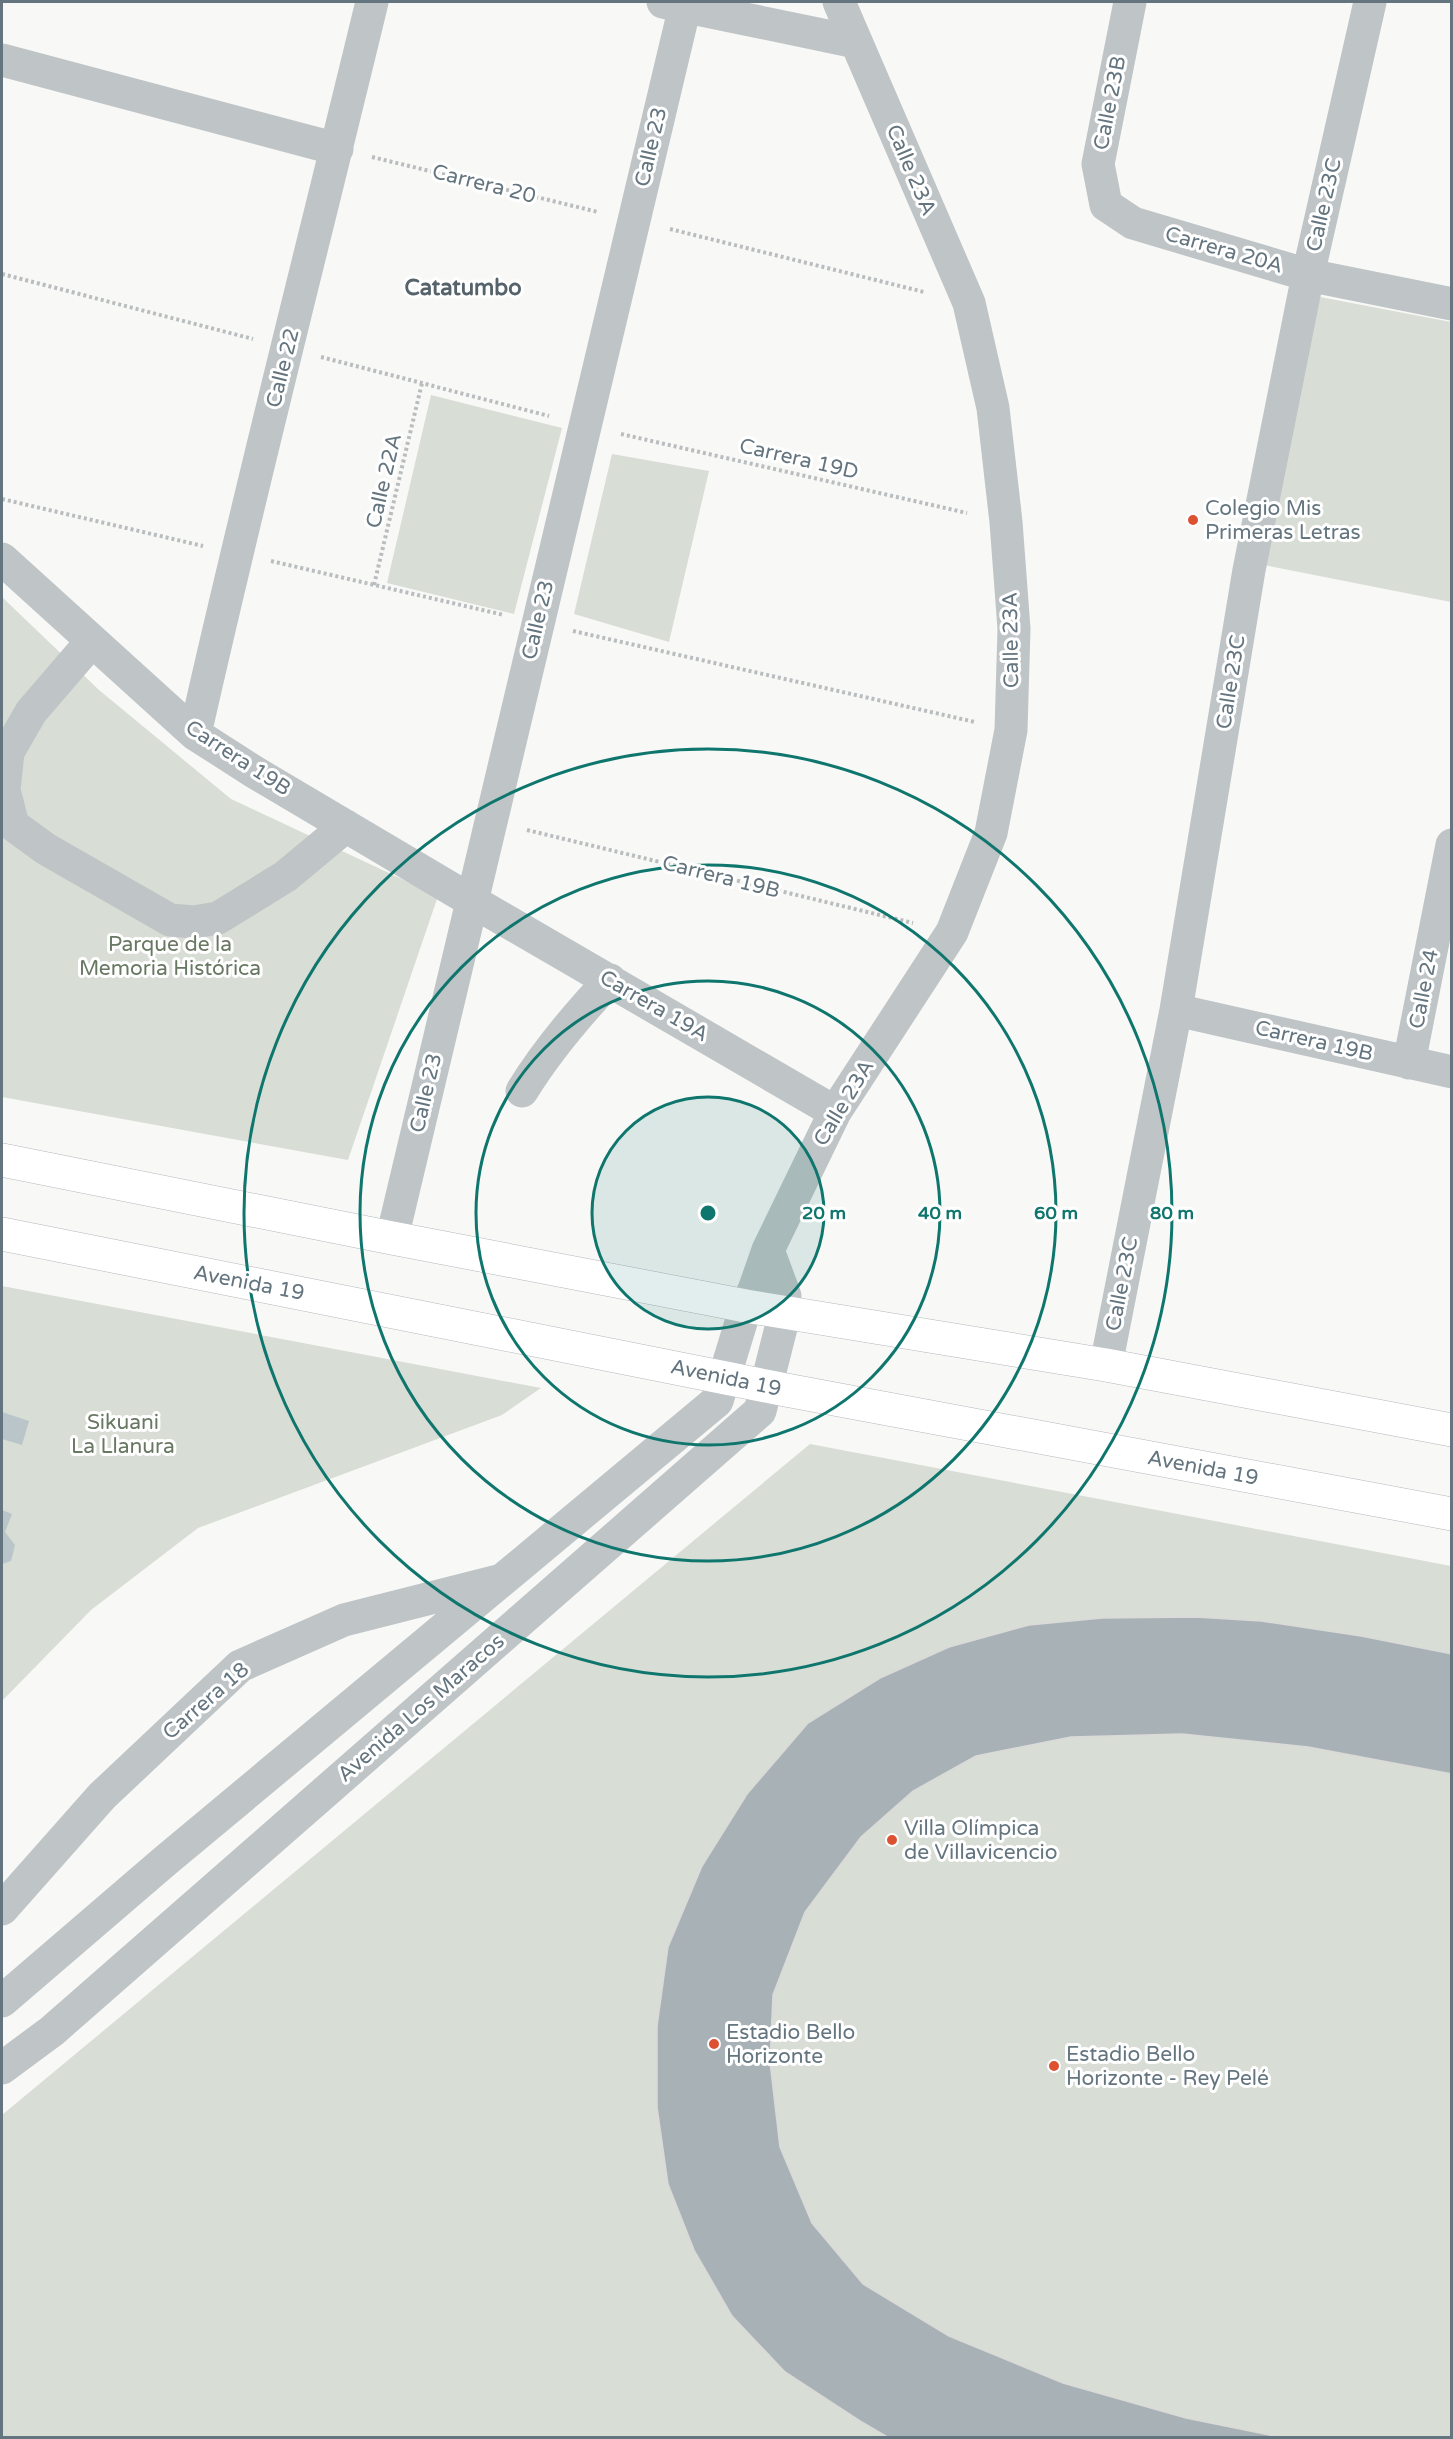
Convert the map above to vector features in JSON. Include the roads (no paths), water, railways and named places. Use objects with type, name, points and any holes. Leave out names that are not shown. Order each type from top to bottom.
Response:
[{"type":"main road","points":[[2,1160],[746,1306],[1106,1365],[1452,1430]]},
{"type":"main road","name":"Avenida 19","points":[[2,1234],[766,1386],[1452,1514]]},
{"type":"street","name":"Calle 22","points":[[195,734],[235,553],[372,2]]},
{"type":"street","name":"Calle 23A","points":[[746,1306],[768,1250],[835,1112],[952,932],[991,833],[1011,730],[1014,629],[1006,522],[993,408],[969,303],[839,2]]},
{"type":"street","name":"Calle 23B","points":[[1106,205],[1098,164],[1130,2]]},
{"type":"street","name":"Calle 23C","points":[[1106,1365],[1176,1010],[1249,570],[1308,274],[1370,2]]},
{"type":"street","points":[[678,3],[856,42]]},
{"type":"street","name":"Calle 23","points":[[392,1238],[634,220],[678,3]]},
{"type":"street","points":[[2,60],[337,149]]},
{"type":"street","name":"Carrera 20A","points":[[1106,205],[1133,223],[1308,274],[1452,304]]},
{"type":"street","name":"Carrera 19B","points":[[2,559],[195,734],[472,901]]},
{"type":"street","points":[[92,641],[31,712],[8,752],[4,790],[13,825],[46,849],[170,920],[194,922],[218,918],[286,876],[346,826]]},
{"type":"street","name":"Calle 24","points":[[1409,1063],[1452,845]]},
{"type":"street","name":"Carrera 19A","points":[[472,901],[835,1112]]},
{"type":"street","points":[[522,1091],[538,1065],[578,1014],[610,980]]},
{"type":"street","name":"Carrera 19B","points":[[1176,1010],[1452,1072]]},
{"type":"street","points":[[768,1250],[785,1296],[785,1312]]},
{"type":"street","name":"Avenida Los Maracos","points":[[2,2001],[165,1861],[717,1401],[746,1306]]},
{"type":"street","name":"Avenida Los Maracos","points":[[2,2068],[52,2031],[760,1411],[785,1312]]},
{"type":"street","name":"Carrera 18","points":[[2,1909],[102,1796],[240,1666],[344,1620],[506,1579]]},
{"type":"place","name":"Colegio Mis Primeras Letras","points":[[1193,520]]},
{"type":"place","name":"Villa Olímpica de Villavicencio","points":[[892,1840]]},
{"type":"place","name":"Estadio Bello Horizonte","points":[[714,2044]]},
{"type":"place","name":"Estadio Bello Horizonte - Rey Pelé","points":[[1054,2066]]},
{"type":"district","name":"Catatumbo","points":[[463,288]]},
{"type":"park label","name":"Parque de la Memoria Histórica","points":[[170,956]]},
{"type":"park label","name":"Sikuani La Llanura","points":[[123,1434]]}]
